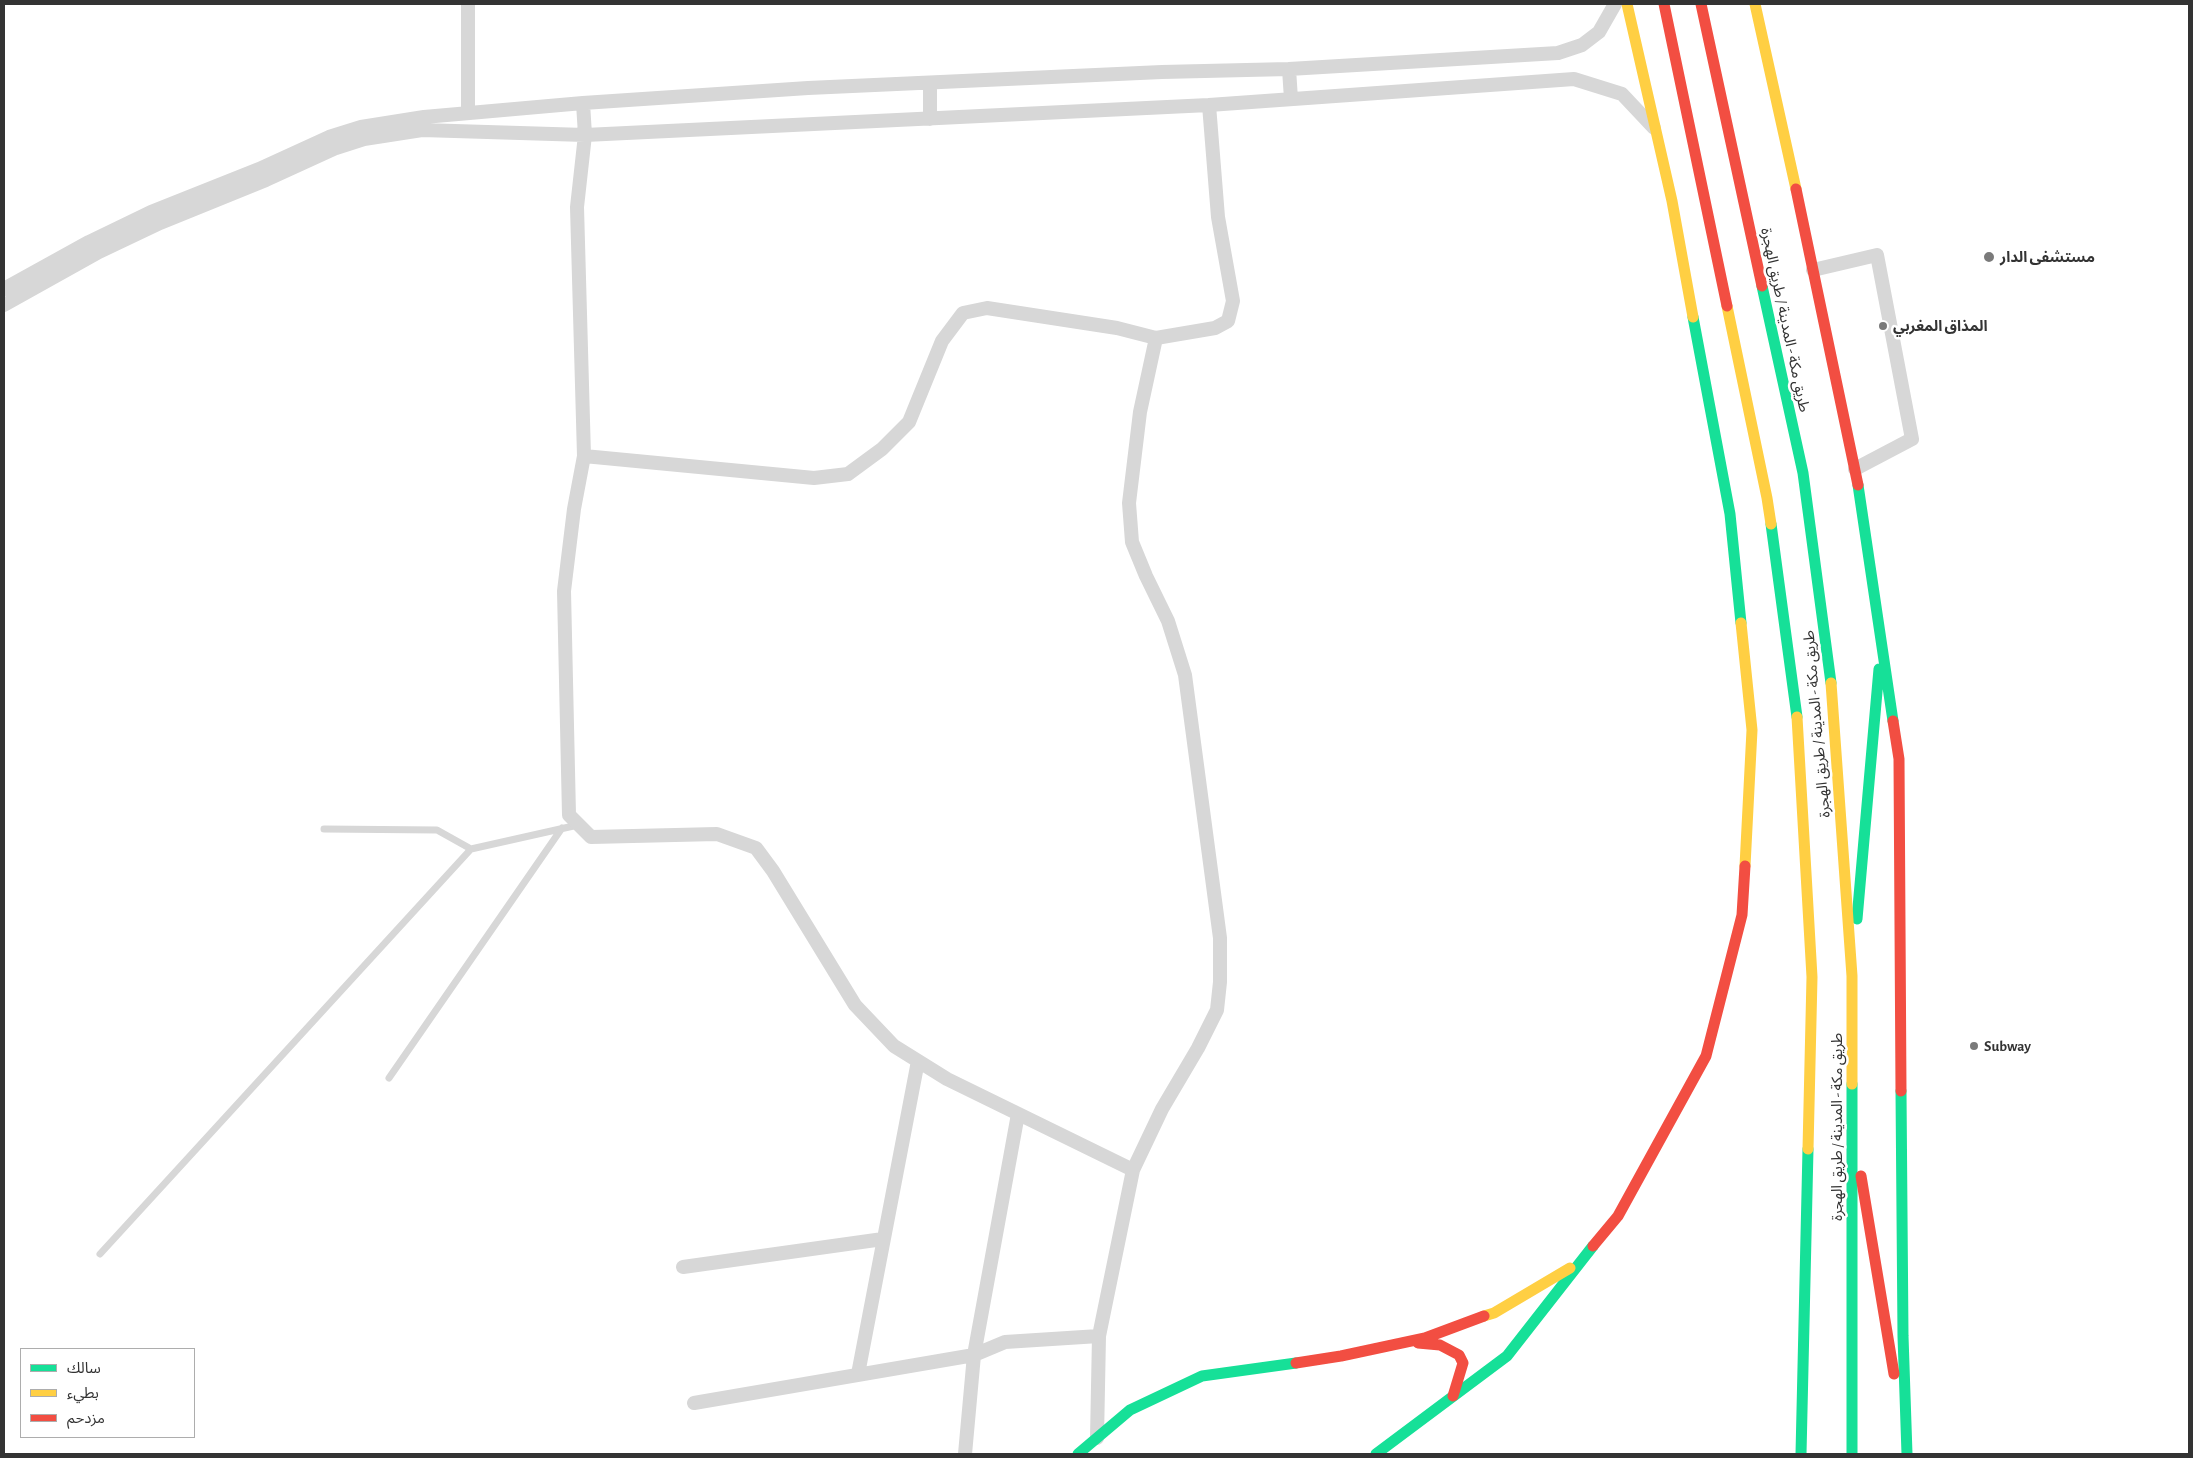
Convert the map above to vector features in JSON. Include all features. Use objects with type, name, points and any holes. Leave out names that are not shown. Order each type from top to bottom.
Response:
[{"type":"main road","points":[[1376,1454],[1507,1356],[1618,1216],[1706,1056],[1742,915],[1752,730],[1730,514],[1674,211],[1627,4]]},
{"type":"main road","name":"طريق مكة - المدينة / طريق الهجرة","points":[[1664,4],[1767,498],[1797,717],[1812,977],[1801,1454]]},
{"type":"main road","name":"طريق مكة - المدينة / طريق الهجرة","points":[[1701,4],[1802,474],[1830,674],[1852,976],[1852,1454]]},
{"type":"main road","points":[[1754,4],[1855,469],[1882,635],[1899,759],[1903,1336],[1907,1453]]},
{"type":"main road","points":[[1852,976],[1882,635]]},
{"type":"main road","points":[[1852,1126],[1907,1453]]},
{"type":"main road","points":[[1078,1454],[1130,1410],[1202,1376],[1341,1356],[1426,1338],[1494,1313],[1580,1262]]},
{"type":"main road","points":[[1404,1343],[1440,1344],[1459,1355],[1463,1364],[1452,1396]]},
{"type":"street","points":[[468,4],[468,113]]},
{"type":"street","points":[[4,289],[88,242],[151,212],[259,169],[329,137],[361,127],[424,117],[468,113],[583,103],[808,88],[1162,72],[1289,70],[1558,53],[1582,45],[1599,32],[1615,4]]},
{"type":"street","points":[[1289,70],[1291,99]]},
{"type":"street","points":[[4,305],[99,252],[160,223],[266,180],[336,148],[364,139],[422,130],[585,135],[1209,105],[1574,79],[1622,94],[1656,130]]},
{"type":"street","points":[[930,83],[930,119]]},
{"type":"street","points":[[583,103],[585,135],[576,207],[584,456],[574,509],[564,591],[569,815],[591,837],[717,834],[756,848],[773,871],[855,1005],[894,1046],[947,1079],[1134,1170]]},
{"type":"street","points":[[584,456],[814,478],[848,474],[882,448],[909,422],[942,341],[963,313],[987,308],[1117,328],[1156,338],[1215,328],[1228,321],[1233,301],[1218,217],[1209,105]]},
{"type":"street","points":[[1813,270],[1877,255],[1912,439],[1855,469]]},
{"type":"street","points":[[1097,1438],[1098,1336],[1134,1170],[1162,1109],[1198,1048],[1217,1010],[1220,982],[1220,938],[1185,675],[1168,621],[1132,542],[1128,503],[1140,412],[1156,338]]},
{"type":"street","points":[[858,1374],[918,1061]]},
{"type":"street","points":[[966,1454],[974,1355],[1018,1114]]},
{"type":"street","points":[[683,1267],[883,1239]]},
{"type":"street","points":[[694,1403],[974,1355],[1005,1342],[1098,1336]]},
{"type":"lane","points":[[100,1254],[471,849],[578,825]]},
{"type":"lane","points":[[389,1078],[562,828]]},
{"type":"lane","points":[[324,829],[437,830],[471,849]]},
{"type":"traffic: fast","points":[[1762,286],[1803,473],[1831,683]]},
{"type":"traffic: fast","points":[[1693,317],[1730,514],[1741,623]]},
{"type":"traffic: fast","points":[[1858,485],[1893,721]]},
{"type":"traffic: fast","points":[[1771,524],[1797,717]]},
{"type":"traffic: fast","points":[[1857,919],[1879,669]]},
{"type":"traffic: fast","points":[[1852,1084],[1852,1454]]},
{"type":"traffic: fast","points":[[1901,1091],[1903,1336],[1907,1454]]},
{"type":"traffic: fast","points":[[1801,1454],[1808,1149]]},
{"type":"traffic: fast","points":[[1376,1454],[1507,1356],[1593,1246]]},
{"type":"traffic: fast","points":[[1078,1454],[1130,1410],[1202,1376],[1296,1363]]},
{"type":"traffic: slow","points":[[1627,4],[1672,201],[1693,317]]},
{"type":"traffic: slow","points":[[1755,4],[1796,189]]},
{"type":"traffic: slow","points":[[1727,306],[1771,524]]},
{"type":"traffic: slow","points":[[1741,623],[1752,730],[1745,866]]},
{"type":"traffic: slow","points":[[1831,683],[1852,976],[1852,1084]]},
{"type":"traffic: slow","points":[[1797,717],[1812,977],[1808,1149]]},
{"type":"traffic: slow","points":[[1484,1316],[1494,1313],[1570,1268]]},
{"type":"traffic: jam","points":[[1664,4],[1727,306]]},
{"type":"traffic: jam","points":[[1701,4],[1762,286]]},
{"type":"traffic: jam","points":[[1796,189],[1858,485]]},
{"type":"traffic: jam","points":[[1893,721],[1899,759],[1901,1091]]},
{"type":"traffic: jam","points":[[1593,1246],[1618,1216],[1706,1056],[1742,915],[1745,866]]},
{"type":"traffic: jam","points":[[1861,1176],[1894,1374]]},
{"type":"traffic: jam","points":[[1296,1363],[1341,1356],[1425,1338],[1484,1316]]},
{"type":"traffic: jam","points":[[1418,1343],[1440,1345],[1459,1355],[1463,1363],[1453,1396]]},
{"type":"place","name":"مستشفى الدار","points":[[1989,257]]},
{"type":"place","name":"المذاق المغربي","points":[[1883,326]]},
{"type":"place","name":"Subway","points":[[1974,1046]]}]
